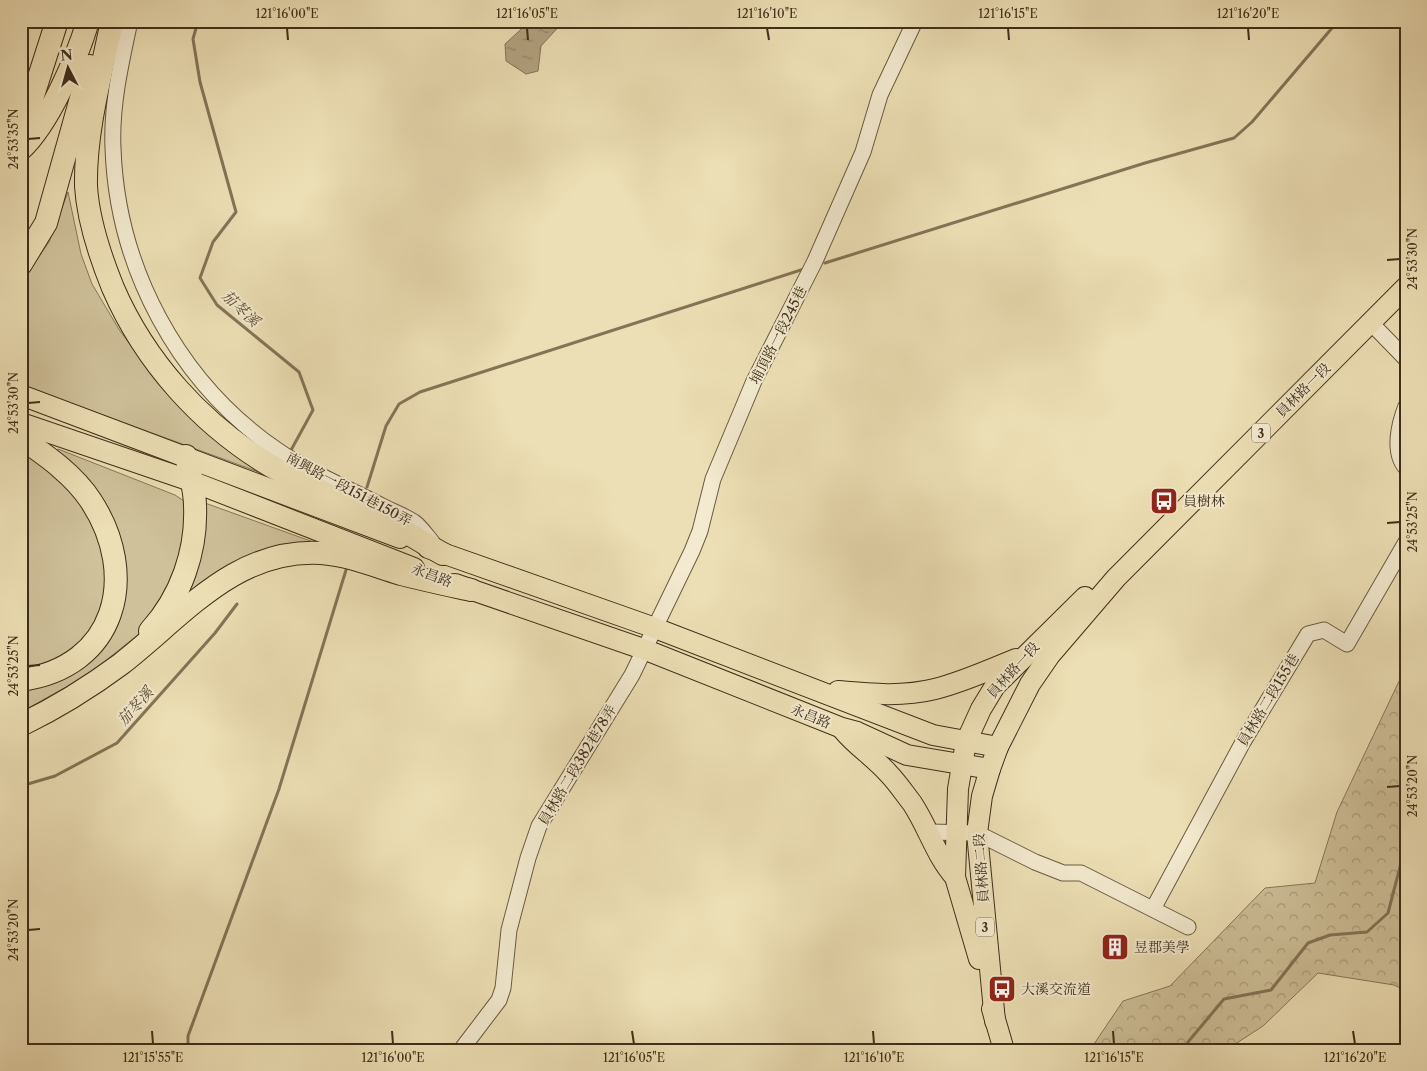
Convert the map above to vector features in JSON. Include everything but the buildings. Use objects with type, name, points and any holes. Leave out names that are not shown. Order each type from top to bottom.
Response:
[{"type":"highway","points":[[21,133],[57,21]]},
{"type":"highway","points":[[21,149],[30,141],[58,92],[79,50],[88,21]]},
{"type":"highway","points":[[21,264],[46,224],[61,166],[104,21]]},
{"type":"highway","points":[[112,21],[87,154],[86,187],[93,231],[105,267],[124,312],[141,344],[192,404],[226,436],[270,465],[350,506],[384,520],[443,554]]},
{"type":"highway","points":[[21,438],[51,460],[78,484],[91,501],[111,542],[117,585],[105,626],[94,642],[77,659],[60,670],[37,678],[21,680]]},
{"type":"highway","points":[[120,665],[159,621],[181,583],[191,556],[195,531],[195,504],[186,456]]},
{"type":"highway","points":[[21,725],[76,694],[120,665],[223,581],[242,568],[276,556],[320,553],[344,556],[402,574],[471,590]]},
{"type":"main road","name":"員林路一段","points":[[998,747],[1030,684],[1050,655],[1116,578],[1406,287]]},
{"type":"main road","name":"永昌路","points":[[21,395],[443,554],[655,628],[933,735],[998,747]]},
{"type":"main road","name":"永昌路","points":[[21,423],[191,481],[471,590],[646,650],[842,728],[857,732],[907,755],[990,770]]},
{"type":"main road","name":"員林路一段","points":[[963,764],[966,742],[980,709],[995,686],[1022,657],[1091,591],[1116,578]]},
{"type":"main road","points":[[814,689],[876,694],[904,694],[935,689],[1022,657]]},
{"type":"main road","points":[[842,728],[851,740],[888,772],[912,804],[929,832],[943,864],[955,877]]},
{"type":"main road","name":"員林路二段","points":[[995,1022],[977,833],[982,796],[998,747]]},
{"type":"main road","name":"員林路二段","points":[[963,764],[958,789],[955,877],[1004,1050]]},
{"type":"street","name":"南興路一段151巷150弄","points":[[130,21],[114,106],[112,148],[122,224],[136,269],[157,316],[182,357],[216,397],[245,425],[277,451],[415,523],[443,554]]},
{"type":"street","name":"埔頂路一段245巷","points":[[646,650],[700,531],[713,479],[754,381],[815,261],[863,152],[880,95],[915,21]]},
{"type":"street","points":[[1370,323],[1406,359]]},
{"type":"street","points":[[1406,406],[1400,427],[1398,452],[1399,460],[1406,468]]},
{"type":"street","name":"員林路二段155巷","points":[[1153,908],[1243,742],[1308,634],[1324,630],[1347,644],[1406,542]]},
{"type":"street","name":"員林路二段382巷78弄","points":[[461,1050],[499,1000],[503,988],[509,930],[539,826],[646,650]]},
{"type":"street","points":[[929,832],[977,833],[1035,862],[1063,873],[1081,873],[1188,927]]},
{"type":"green space","points":[[68,192],[81,254],[92,284],[120,331],[159,382],[275,478],[21,385],[21,282],[49,242]]},
{"type":"green space","points":[[21,447],[57,476],[86,513],[96,534],[103,556],[105,579],[97,622],[83,641],[63,658],[21,671]]},
{"type":"green space","points":[[58,449],[175,495],[184,501],[186,507],[185,537],[171,585],[140,633],[88,675],[21,712],[21,689],[45,684],[78,670],[105,646],[125,575],[56,453]]},
{"type":"green space","points":[[205,503],[330,548],[192,596],[187,592]]},
{"type":"green space","points":[[1406,659],[1406,991],[1394,985],[1318,973],[1263,1026],[1226,1050],[1090,1050],[1123,1001],[1170,986],[1265,888],[1315,883],[1337,812],[1402,675]]},
{"type":"water","points":[[530,21],[564,21],[541,46],[538,71],[526,74],[506,61],[505,44]]},
{"type":"waterway","name":"茄苳溪","points":[[198,21],[193,39],[200,82],[236,212],[213,242],[200,278],[217,305],[299,372],[313,410],[290,452]]},
{"type":"waterway","points":[[825,263],[1145,163],[1234,138],[1252,122],[1338,21]]},
{"type":"waterway","points":[[367,487],[386,426],[399,404],[420,392],[804,269]]},
{"type":"waterway","points":[[188,1050],[188,1036],[279,789],[346,570]]},
{"type":"waterway","name":"茄苳溪","points":[[21,786],[55,776],[117,743],[215,633],[237,604]]},
{"type":"waterway","points":[[1184,1050],[1188,1042],[1224,999],[1271,990],[1308,943],[1330,935],[1367,932],[1388,913],[1406,844]]},
{"type":"place","name":"員樹林","points":[[1164,501]]},
{"type":"place","name":"昱郡美學","points":[[1115,947]]},
{"type":"place","name":"大溪交流道","points":[[1002,989]]}]
